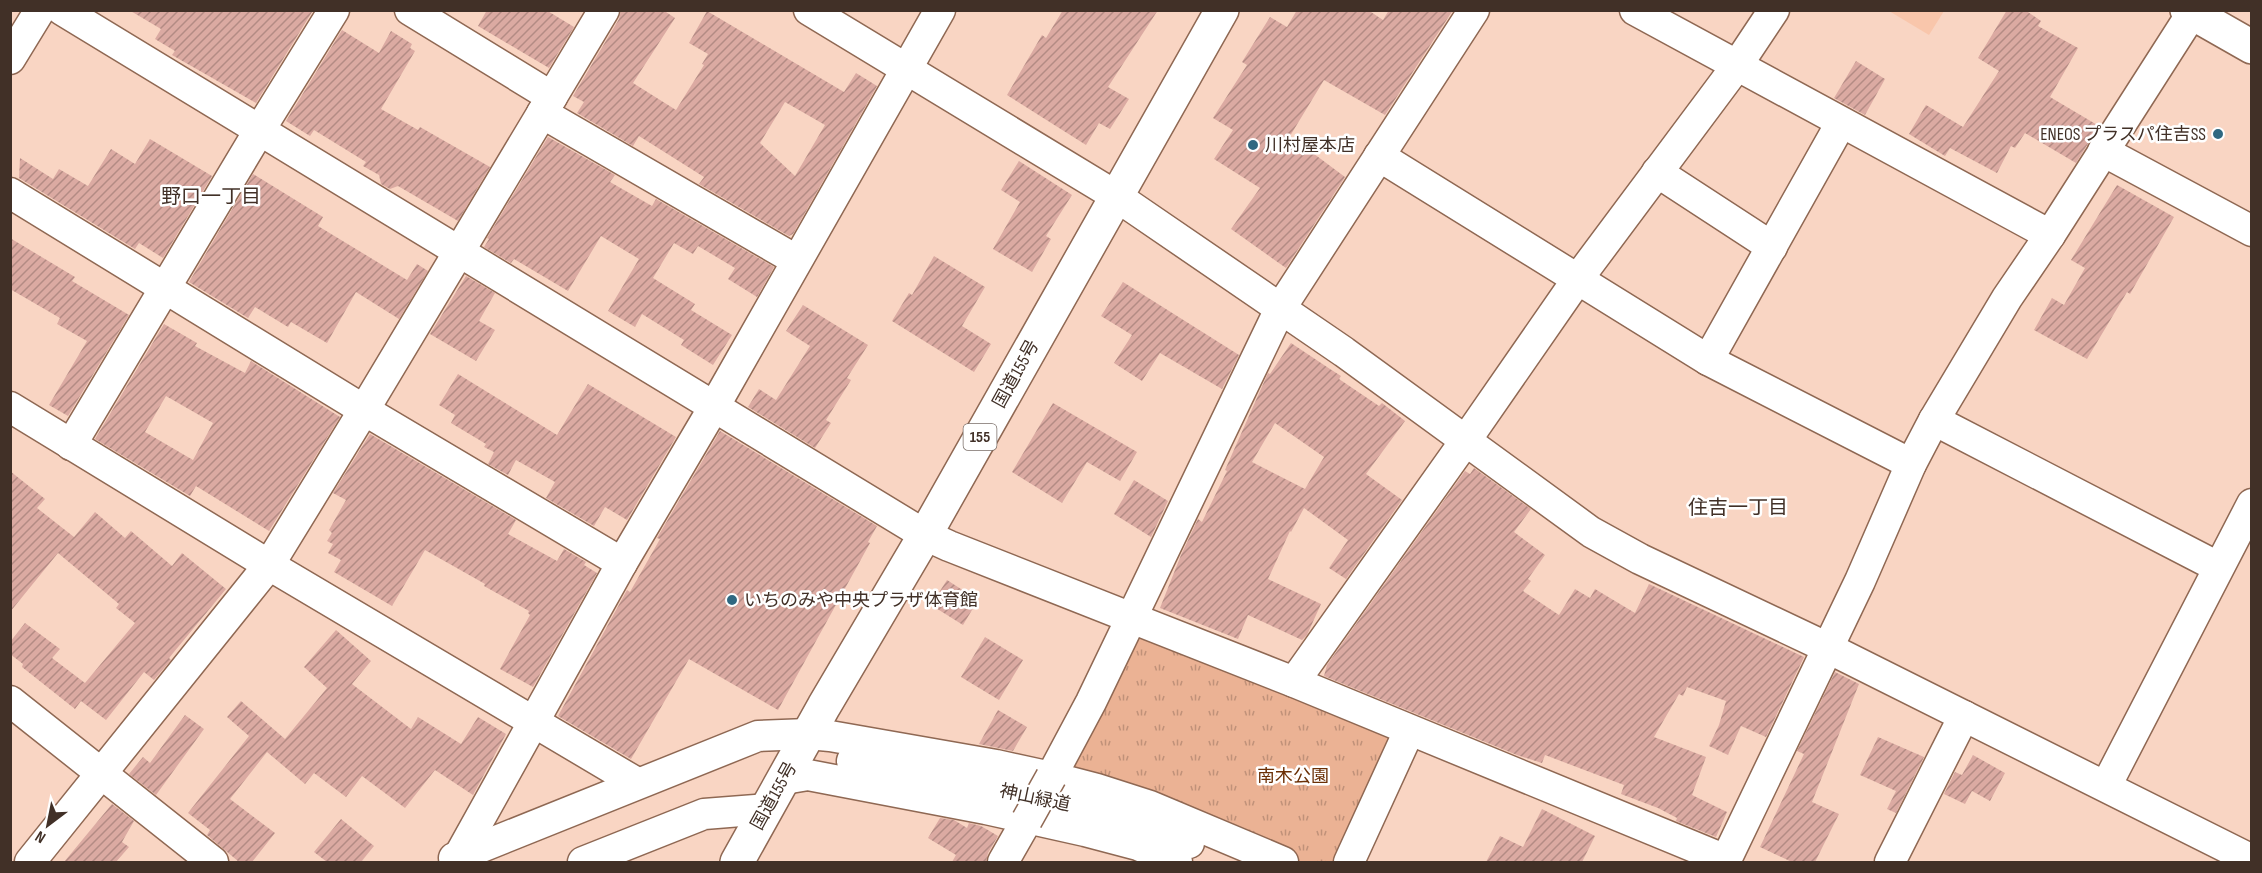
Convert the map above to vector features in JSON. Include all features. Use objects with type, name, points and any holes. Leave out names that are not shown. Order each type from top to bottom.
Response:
[{"type":"main road","name":"国道155号","points":[[744,860],[767,809],[784,779],[818,745],[925,535],[1222,10]]},
{"type":"main road","points":[[2191,11],[2252,47]]},
{"type":"street","points":[[10,59],[40,10]]},
{"type":"street","points":[[62,10],[925,535],[1294,682],[1725,861],[1828,648],[1911,464],[1934,420],[2007,298],[2050,235],[2191,11]]},
{"type":"street","points":[[71,445],[334,10]]},
{"type":"street","points":[[410,10],[547,105],[796,260]]},
{"type":"street","points":[[30,862],[269,565],[604,10]]},
{"type":"street","points":[[809,10],[1116,196],[1466,440],[1591,532],[1670,574],[1828,648],[2252,860]]},
{"type":"street","points":[[451,859],[532,723],[940,10]]},
{"type":"street","points":[[1003,862],[1091,702],[1280,309],[1474,10]]},
{"type":"street","points":[[1635,10],[1736,67],[2050,235]]},
{"type":"street","points":[[1294,682],[1466,440],[1576,280],[1736,67],[1774,10]]},
{"type":"street","points":[[1708,360],[1841,123]]},
{"type":"street","points":[[2103,151],[2252,231]]},
{"type":"street","points":[[1379,156],[1708,360],[1911,464]]},
{"type":"street","points":[[1657,172],[1772,247]]},
{"type":"street","points":[[10,193],[364,410],[622,563]]},
{"type":"street","points":[[10,407],[532,723],[637,783]]},
{"type":"street","points":[[1934,420],[2218,567]]},
{"type":"street","points":[[2106,786],[2252,504]]},
{"type":"street","points":[[10,701],[213,862]]},
{"type":"street","points":[[1890,862],[1964,716]]},
{"type":"street","points":[[1349,862],[1409,731]]},
{"type":"street","points":[[451,859],[758,736],[818,745],[830,736],[1051,777],[1150,806],[1283,862]]},
{"type":"street","name":"神山緑道","points":[[818,745],[1096,811],[1179,839],[1235,862]]},
{"type":"street","points":[[784,779],[808,775],[986,809],[1138,845],[1177,862]]},
{"type":"street","points":[[583,862],[704,814],[767,809]]},
{"type":"shaded area","points":[[1889,11],[1944,11],[1929,35]]},
{"type":"green space","name":"南木公園","points":[[1135,624],[1402,734],[1344,862],[1291,862],[1060,774]]},
{"type":"building","points":[[129,10],[309,10],[312,12],[256,103],[172,55],[175,51],[155,39],[161,29]]},
{"type":"building","points":[[487,10],[546,10],[574,27],[549,68],[478,26]]},
{"type":"building","points":[[621,10],[663,10],[675,18],[633,83],[676,110],[704,65],[702,64],[708,54],[689,43],[707,11],[844,92],[856,73],[877,86],[793,234],[789,236],[699,184],[704,177],[639,136],[633,146],[577,113],[584,102],[573,96],[619,19]],"holes":[[[785,102],[825,125],[795,176],[760,143]]]},
{"type":"building","points":[[1063,10],[1158,10],[1108,87],[1129,99],[1110,129],[1099,123],[1086,145],[1007,95],[1042,35],[1046,38]]},
{"type":"building","points":[[1297,10],[1368,10],[1383,20],[1389,10],[1453,10],[1385,115],[1324,80],[1290,136],[1345,177],[1286,268],[1231,229],[1260,188],[1214,159],[1233,130],[1213,118],[1247,65],[1242,62],[1270,17],[1287,27]]},
{"type":"building","points":[[2007,10],[2025,10],[2041,21],[2038,26],[2078,48],[2050,97],[2099,126],[2076,163],[2025,133],[2015,148],[2011,146],[1997,173],[1950,148],[1945,156],[1909,134],[1926,105],[1963,127],[1999,71],[1978,58]]},
{"type":"building","points":[[342,30],[379,53],[391,31],[412,44],[410,48],[415,51],[381,109],[418,130],[420,127],[490,167],[458,221],[398,186],[390,189],[381,184],[379,175],[363,166],[366,162],[314,130],[310,136],[286,121]]},
{"type":"building","points":[[1856,61],[1885,79],[1865,115],[1834,98]]},
{"type":"building","points":[[548,137],[615,175],[610,182],[652,206],[656,199],[774,267],[757,297],[728,279],[735,268],[698,246],[693,254],[674,243],[653,278],[695,304],[691,310],[732,335],[713,365],[681,345],[684,340],[642,314],[635,327],[608,311],[639,259],[601,236],[568,291],[514,259],[511,263],[484,247],[489,239],[487,238]]},
{"type":"building","points":[[150,139],[212,176],[163,258],[139,243],[135,249],[19,178],[20,158],[53,179],[59,169],[88,186],[111,149],[135,164]]},
{"type":"building","points":[[1019,161],[1072,195],[1046,236],[1051,239],[1032,272],[993,249],[1020,202],[1001,190]]},
{"type":"building","points":[[253,174],[323,217],[318,226],[407,280],[417,264],[428,271],[399,319],[356,292],[327,343],[291,322],[288,327],[255,307],[248,318],[189,282]]},
{"type":"building","points":[[2117,185],[2174,217],[2130,294],[2127,292],[2087,359],[2034,330],[2052,298],[2064,305],[2085,268],[2071,260]]},
{"type":"building","points":[[10,238],[75,277],[72,281],[129,315],[68,416],[49,405],[87,341],[57,324],[60,318],[10,289]]},
{"type":"building","points":[[934,256],[985,287],[962,326],[991,344],[974,372],[892,321],[909,293],[912,295]]},
{"type":"building","points":[[466,276],[495,293],[479,321],[495,330],[476,361],[430,334]]},
{"type":"building","points":[[1123,282],[1239,355],[1222,389],[1160,353],[1142,381],[1114,363],[1132,335],[1101,316]]},
{"type":"building","points":[[803,305],[868,345],[847,378],[851,380],[826,420],[831,423],[815,448],[748,407],[759,389],[776,400],[810,346],[786,331]]},
{"type":"building","points":[[164,324],[197,343],[195,346],[245,373],[251,361],[340,417],[269,531],[196,486],[190,496],[95,439]],"holes":[[[166,396],[213,423],[193,460],[145,432]]]},
{"type":"building","points":[[1291,343],[1341,376],[1339,379],[1379,406],[1382,403],[1405,421],[1366,474],[1402,500],[1346,579],[1329,568],[1348,540],[1304,508],[1290,531],[1268,579],[1321,604],[1307,635],[1302,640],[1248,615],[1238,639],[1160,608],[1181,555],[1198,519],[1202,522],[1227,471],[1225,470],[1268,373],[1270,374]],"holes":[[[1275,423],[1324,457],[1305,489],[1252,462]]]},
{"type":"building","points":[[458,374],[557,435],[588,384],[676,437],[627,520],[605,507],[594,526],[546,498],[555,482],[516,460],[508,475],[488,464],[494,452],[484,447],[486,444],[451,423],[455,415],[439,405]]},
{"type":"building","points":[[1053,403],[1137,452],[1120,481],[1087,462],[1062,503],[1012,472]]},
{"type":"building","name":"いちのみや中央プラザ体育館","points":[[720,431],[877,526],[868,542],[870,543],[778,710],[689,659],[631,759],[558,716],[627,590],[630,592],[660,539],[657,538]]},
{"type":"building","points":[[370,434],[516,520],[508,534],[557,561],[564,549],[586,562],[584,565],[597,573],[533,687],[500,669],[530,615],[529,611],[484,586],[485,584],[425,550],[392,606],[334,572],[341,560],[328,553],[333,544],[327,541],[332,533],[329,530],[346,500],[333,493]]},
{"type":"building","points":[[1474,468],[1531,509],[1514,532],[1545,555],[1528,579],[1531,581],[1523,591],[1559,615],[1575,589],[1590,598],[1595,589],[1635,613],[1649,584],[1804,657],[1766,737],[1741,726],[1728,755],[1709,746],[1719,725],[1726,701],[1687,687],[1683,696],[1679,694],[1654,737],[1706,757],[1692,795],[1727,812],[1716,837],[1676,821],[1677,818],[1658,808],[1621,794],[1624,785],[1545,755],[1542,763],[1517,755],[1324,676],[1327,665],[1465,471],[1470,474]]},
{"type":"building","points":[[10,471],[45,499],[37,508],[74,537],[95,512],[125,538],[131,531],[172,566],[182,553],[226,589],[169,658],[171,660],[154,680],[144,672],[106,720],[81,701],[75,709],[22,667],[23,664],[10,654],[10,642],[25,623],[60,649],[52,658],[85,683],[135,623],[116,608],[119,604],[58,553],[10,612]]},
{"type":"building","points":[[1134,480],[1168,501],[1151,537],[1114,514]]},
{"type":"building","points":[[947,580],[978,600],[963,625],[931,605]]},
{"type":"building","points":[[336,630],[371,661],[352,684],[411,729],[418,717],[461,744],[478,717],[506,734],[473,795],[435,770],[405,808],[362,776],[346,797],[314,773],[305,784],[267,752],[230,799],[275,833],[252,862],[239,862],[207,835],[210,830],[188,813],[249,736],[227,717],[241,701],[285,739],[327,688],[304,667]]},
{"type":"building","points":[[985,637],[1023,660],[999,700],[961,677]]},
{"type":"building","points":[[1835,672],[1859,684],[1812,802],[1839,814],[1815,862],[1792,862],[1760,847],[1804,754],[1797,751]]},
{"type":"building","points":[[998,710],[1027,727],[1013,751],[979,744]]},
{"type":"building","points":[[185,715],[204,729],[156,795],[129,774],[143,757],[150,763]]},
{"type":"building","points":[[1878,737],[1924,757],[1896,813],[1887,809],[1896,791],[1860,775]]},
{"type":"building","points":[[1973,755],[2005,773],[1990,801],[1972,791],[1965,804],[1944,794],[1955,772],[1962,775]]},
{"type":"building","points":[[112,804],[134,821],[122,842],[129,847],[116,862],[64,862]]},
{"type":"building","points":[[1542,809],[1595,836],[1582,862],[1486,862],[1500,836],[1523,847]]},
{"type":"building","points":[[940,818],[954,820],[967,828],[969,823],[981,826],[998,836],[988,853],[986,862],[952,862],[956,855],[928,838]]},
{"type":"building","points":[[341,819],[374,846],[361,862],[327,862],[314,852]]},
{"type":"place","name":"ENEOS プラスパ住吉SS","points":[[2218,134]]},
{"type":"place","name":"川村屋本店","points":[[1253,145]]},
{"type":"place","name":"いちのみや中央プラザ体育館","points":[[732,600]]},
{"type":"district","name":"野口一丁目","points":[[211,197]]},
{"type":"district","name":"住吉一丁目","points":[[1738,508]]}]
